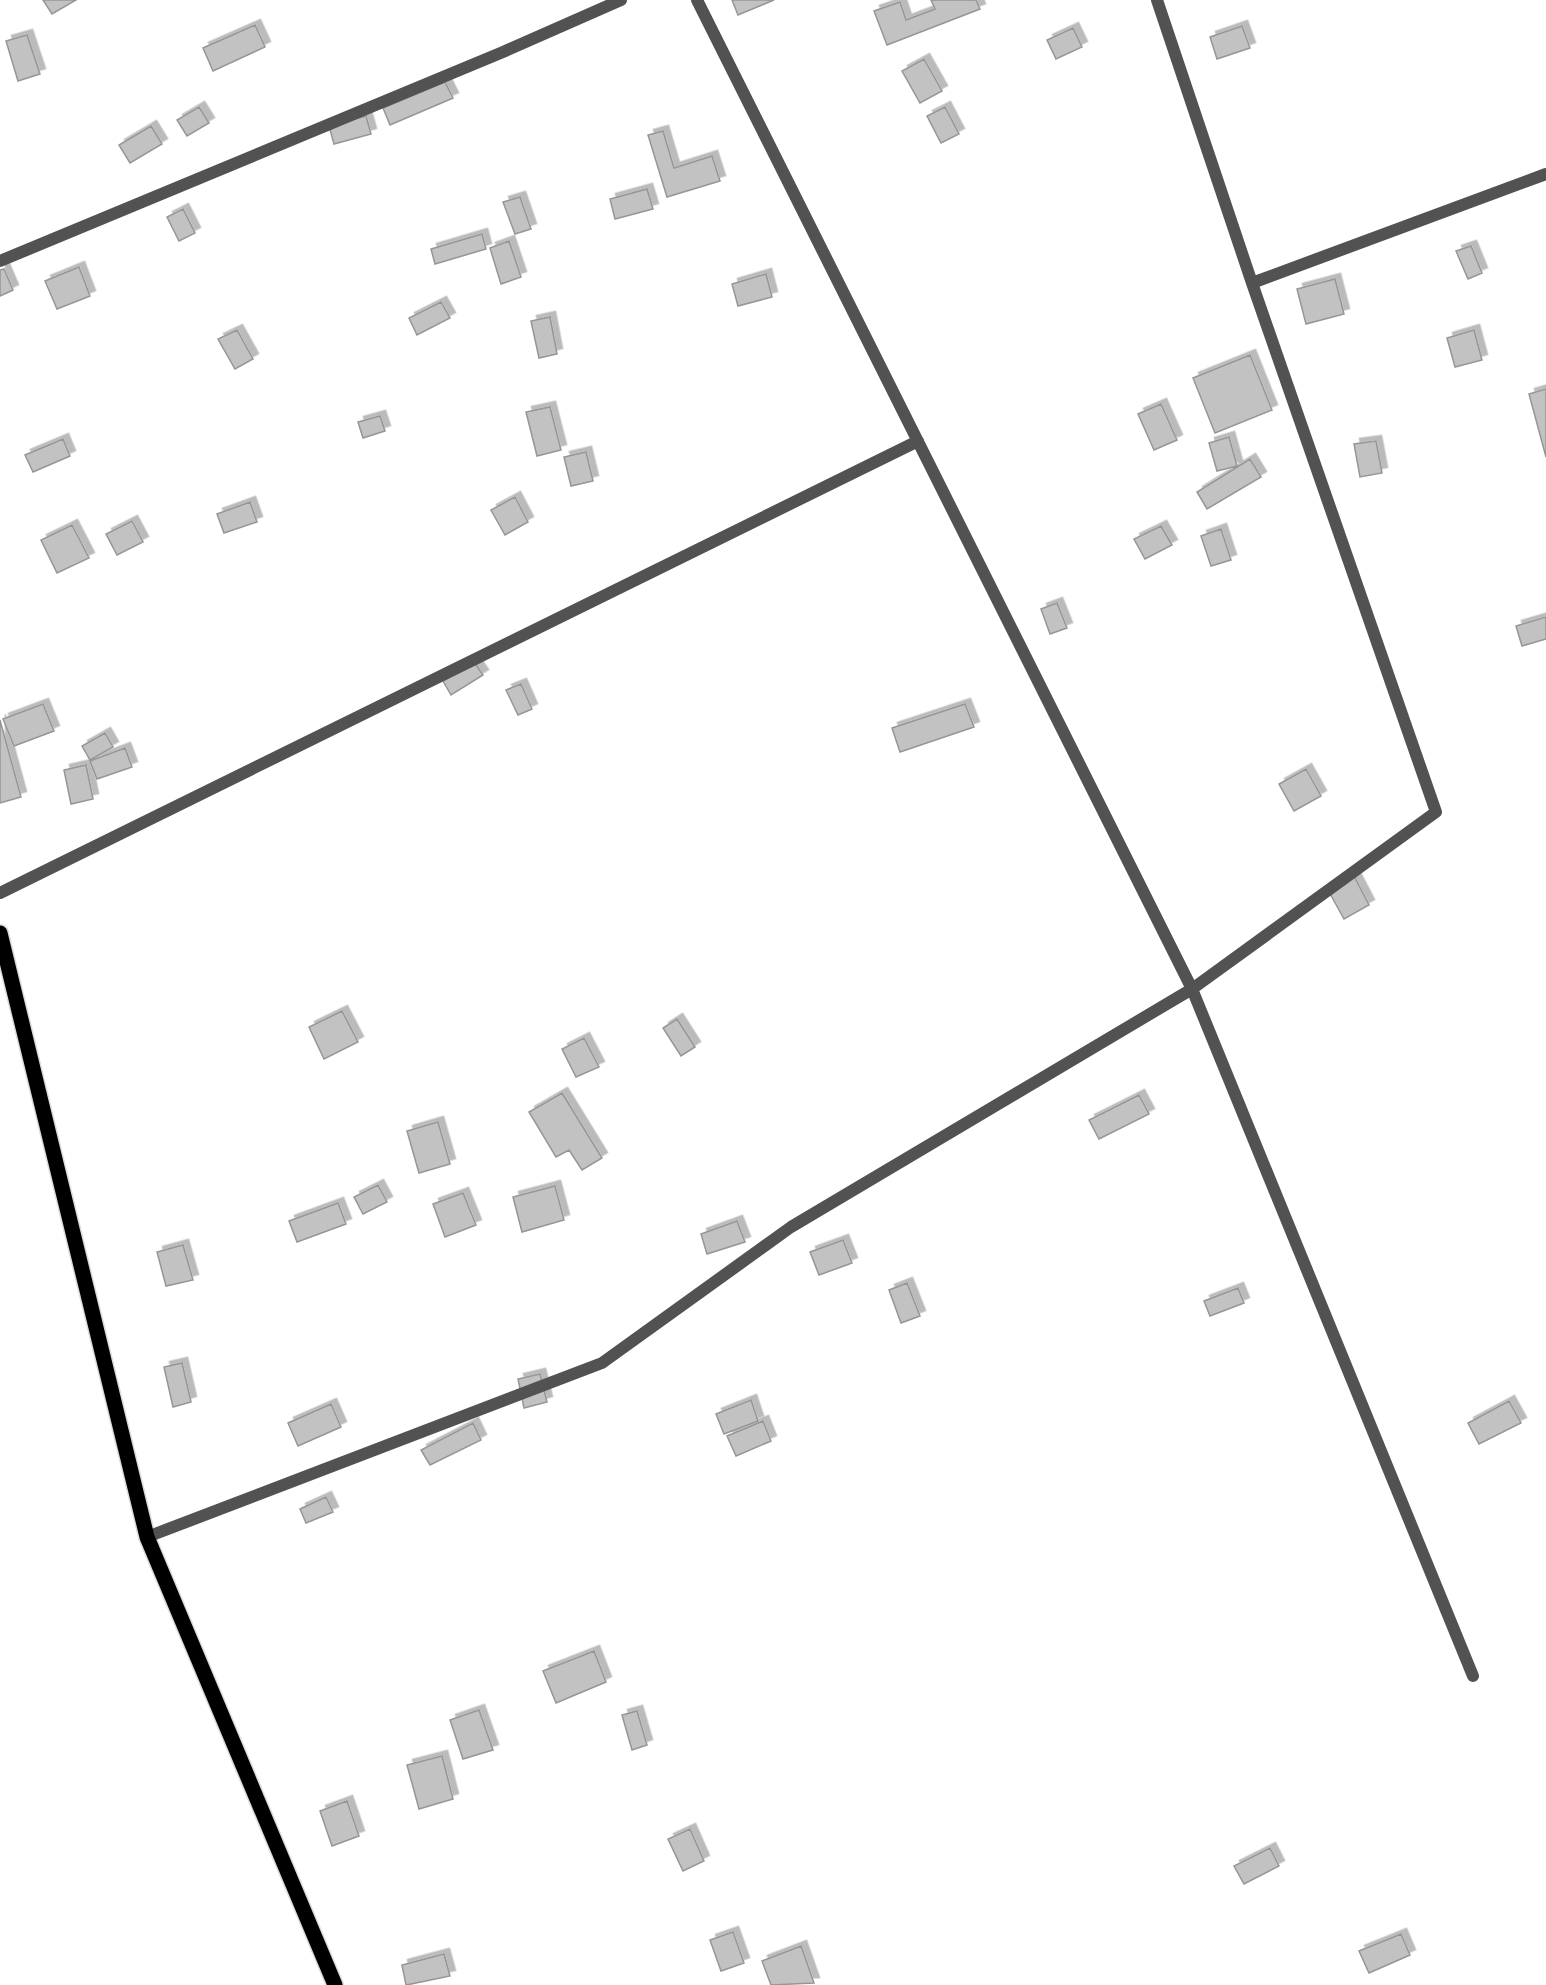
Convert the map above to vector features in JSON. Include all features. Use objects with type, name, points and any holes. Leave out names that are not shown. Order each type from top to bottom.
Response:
[{"type":"main road","points":[[0,933],[147,1537],[335,1985]]},
{"type":"street","points":[[0,261],[503,52],[621,0]]},
{"type":"street","points":[[697,0],[1192,988],[1473,1676]]},
{"type":"street","points":[[147,1537],[602,1363],[791,1227],[1192,988],[1436,812],[1252,283],[1157,0]]},
{"type":"street","points":[[1252,283],[1546,174]]},
{"type":"street","points":[[0,893],[918,441]]},
{"type":"building","points":[[43,0],[76,0],[52,14]]},
{"type":"building","points":[[732,0],[774,0],[738,15]]},
{"type":"building","points":[[931,0],[976,0],[980,9],[887,45],[874,11],[900,2],[906,20],[935,9]]},
{"type":"building","points":[[255,25],[265,47],[213,71],[203,48]]},
{"type":"building","points":[[1242,26],[1250,48],[1217,59],[1210,37]]},
{"type":"building","points":[[1073,28],[1082,47],[1056,59],[1047,40]]},
{"type":"building","points":[[27,35],[40,74],[18,81],[6,41]]},
{"type":"building","points":[[924,59],[942,91],[920,103],[902,71]]},
{"type":"building","points":[[445,82],[453,98],[390,125],[383,108]]},
{"type":"building","points":[[199,107],[209,123],[187,136],[177,120]]},
{"type":"building","points":[[945,107],[959,134],[941,143],[927,116]]},
{"type":"building","points":[[366,116],[371,134],[334,144],[329,126]]},
{"type":"building","points":[[151,126],[162,144],[130,163],[119,145]]},
{"type":"building","points":[[663,131],[674,168],[712,156],[720,181],[667,197],[648,135]]},
{"type":"building","points":[[647,189],[653,209],[615,219],[610,199]]},
{"type":"building","points":[[520,197],[531,229],[515,234],[503,202]]},
{"type":"building","points":[[183,209],[195,233],[179,241],[167,217]]},
{"type":"building","points":[[482,234],[486,249],[435,264],[431,249]]},
{"type":"building","points":[[509,241],[521,277],[501,284],[490,248]]},
{"type":"building","points":[[1471,246],[1482,273],[1468,279],[1456,251]]},
{"type":"building","points":[[79,267],[90,296],[57,309],[45,281]]},
{"type":"building","points":[[4,269],[13,290],[0,296],[0,270]]},
{"type":"building","points":[[766,274],[772,297],[738,306],[732,284]]},
{"type":"building","points":[[1335,279],[1344,314],[1306,324],[1297,289]]},
{"type":"building","points":[[441,302],[450,318],[417,335],[409,318]]},
{"type":"building","points":[[550,317],[557,354],[539,358],[531,321]]},
{"type":"building","points":[[237,330],[253,359],[235,369],[218,339]]},
{"type":"building","points":[[1474,330],[1482,360],[1455,367],[1447,338]]},
{"type":"building","points":[[1250,355],[1272,410],[1215,433],[1193,378]]},
{"type":"building","points":[[1546,389],[1546,457],[1529,394]]},
{"type":"building","points":[[1161,404],[1177,440],[1154,450],[1138,414]]},
{"type":"building","points":[[550,407],[561,450],[537,456],[526,412]]},
{"type":"building","points":[[380,416],[385,431],[363,438],[358,422]]},
{"type":"building","points":[[1229,437],[1237,466],[1217,471],[1209,443]]},
{"type":"building","points":[[63,439],[70,456],[33,472],[25,455]]},
{"type":"building","points":[[1376,441],[1382,473],[1360,477],[1354,444]]},
{"type":"building","points":[[586,452],[593,481],[571,486],[564,457]]},
{"type":"building","points":[[1250,459],[1261,477],[1207,509],[1197,492]]},
{"type":"building","points":[[515,497],[528,522],[505,535],[491,510]]},
{"type":"building","points":[[250,502],[257,522],[224,533],[217,514]]},
{"type":"building","points":[[132,521],[143,542],[117,555],[106,534]]},
{"type":"building","points":[[72,525],[89,558],[57,573],[41,540]]},
{"type":"building","points":[[1161,526],[1172,545],[1145,559],[1134,539]]},
{"type":"building","points":[[1221,529],[1231,560],[1211,566],[1201,536]]},
{"type":"building","points":[[1057,603],[1067,628],[1050,634],[1041,609]]},
{"type":"building","points":[[1546,617],[1546,639],[1522,646],[1516,626]]},
{"type":"building","points":[[474,662],[483,675],[451,695],[443,681]]},
{"type":"building","points":[[521,684],[532,709],[518,715],[506,690]]},
{"type":"building","points":[[43,704],[54,731],[14,746],[3,719]]},
{"type":"building","points":[[965,704],[974,727],[900,752],[892,728]]},
{"type":"building","points":[[0,720],[21,797],[0,803]]},
{"type":"building","points":[[105,733],[113,747],[90,760],[82,746]]},
{"type":"building","points":[[125,748],[132,767],[97,779],[90,761]]},
{"type":"building","points":[[86,765],[93,799],[71,804],[64,770]]},
{"type":"building","points":[[1306,769],[1321,796],[1294,811],[1279,784]]},
{"type":"building","points":[[1354,876],[1369,905],[1344,919],[1328,890]]},
{"type":"building","points":[[342,1011],[358,1042],[324,1059],[309,1027]]},
{"type":"building","points":[[677,1019],[695,1047],[681,1056],[663,1028]]},
{"type":"building","points":[[584,1038],[599,1067],[576,1077],[562,1049]]},
{"type":"building","points":[[562,1093],[602,1158],[582,1170],[569,1150],[556,1157],[529,1112]]},
{"type":"building","points":[[1139,1095],[1149,1114],[1099,1139],[1089,1120]]},
{"type":"building","points":[[438,1122],[450,1164],[419,1173],[407,1131]]},
{"type":"building","points":[[378,1185],[387,1202],[363,1214],[354,1197]]},
{"type":"building","points":[[555,1186],[564,1220],[522,1232],[513,1197]]},
{"type":"building","points":[[463,1193],[476,1225],[445,1237],[433,1204]]},
{"type":"building","points":[[338,1203],[346,1224],[297,1242],[289,1221]]},
{"type":"building","points":[[737,1221],[745,1242],[707,1254],[701,1234]]},
{"type":"building","points":[[843,1240],[852,1263],[819,1275],[810,1252]]},
{"type":"building","points":[[183,1245],[193,1280],[166,1286],[157,1252]]},
{"type":"building","points":[[907,1283],[920,1316],[901,1323],[889,1290]]},
{"type":"building","points":[[1238,1288],[1244,1303],[1210,1316],[1204,1301]]},
{"type":"building","points":[[182,1363],[191,1402],[173,1407],[164,1367]]},
{"type":"building","points":[[540,1374],[547,1402],[524,1408],[518,1379]]},
{"type":"building","points":[[751,1400],[758,1421],[724,1434],[716,1414]]},
{"type":"building","points":[[1509,1401],[1521,1423],[1479,1444],[1468,1423]]},
{"type":"building","points":[[331,1404],[341,1427],[298,1446],[288,1423]]},
{"type":"building","points":[[763,1421],[771,1441],[736,1456],[727,1436]]},
{"type":"building","points":[[473,1423],[481,1440],[430,1465],[421,1450]]},
{"type":"building","points":[[326,1497],[333,1512],[306,1523],[300,1509]]},
{"type":"building","points":[[594,1651],[606,1682],[556,1703],[543,1671]]},
{"type":"building","points":[[479,1710],[493,1750],[463,1759],[450,1720]]},
{"type":"building","points":[[637,1711],[647,1745],[632,1750],[622,1715]]},
{"type":"building","points":[[442,1756],[453,1799],[419,1809],[407,1765]]},
{"type":"building","points":[[347,1801],[359,1836],[332,1846],[320,1811]]},
{"type":"building","points":[[690,1829],[704,1861],[683,1871],[668,1839]]},
{"type":"building","points":[[1270,1848],[1279,1866],[1244,1884],[1234,1866]]},
{"type":"building","points":[[733,1932],[744,1963],[721,1971],[710,1940]]},
{"type":"building","points":[[1401,1934],[1410,1955],[1369,1973],[1359,1951]]},
{"type":"building","points":[[801,1946],[814,1983],[771,1985],[762,1961]]},
{"type":"building","points":[[444,1954],[450,1976],[406,1985],[402,1965]]}]
